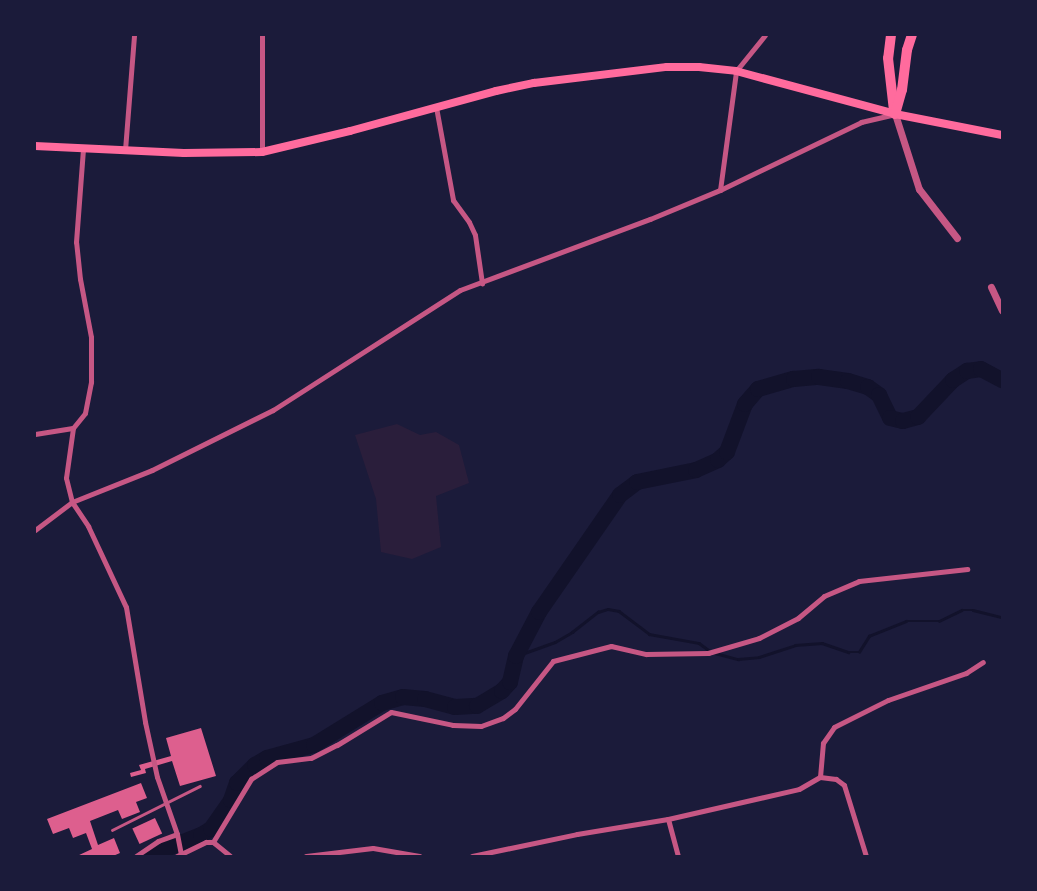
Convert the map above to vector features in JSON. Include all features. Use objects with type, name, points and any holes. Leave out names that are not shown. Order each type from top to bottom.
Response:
[{"type":"highway","points":[[891,35],[888,58],[895,114]]},
{"type":"highway","points":[[895,114],[902,90],[912,35]]},
{"type":"main road","points":[[35,146],[194,153],[262,152],[350,132],[436,107],[534,83],[628,70],[699,67],[736,71],[895,114],[1002,134]]},
{"type":"street","points":[[125,150],[134,35]]},
{"type":"street","points":[[262,35],[262,152]]},
{"type":"street","points":[[720,190],[736,71],[765,35]]},
{"type":"street","points":[[436,107],[453,200],[469,222],[475,235],[482,283]]},
{"type":"street","points":[[35,530],[72,502],[152,470],[273,410],[444,299],[720,190],[861,122],[895,114],[919,189],[957,238]]},
{"type":"street","points":[[83,148],[76,242],[92,358],[85,413],[73,428],[66,478],[72,502],[88,526],[126,607],[145,722],[165,804],[177,837],[179,854],[206,842],[213,842],[230,856]]},
{"type":"street","points":[[991,287],[1002,311]]},
{"type":"street","points":[[35,434],[73,428]]},
{"type":"street","points":[[213,842],[251,778],[277,762],[311,758],[337,745],[391,712],[453,725],[481,726],[503,718],[515,709],[553,661],[611,646],[646,654],[708,653],[759,638],[798,618],[824,596],[859,581],[967,569]]},
{"type":"street","points":[[820,777],[823,743],[834,727],[888,700],[966,673],[983,662]]},
{"type":"street","points":[[472,856],[577,834],[668,819],[799,789],[820,777],[836,779],[844,785],[866,856]]},
{"type":"street","points":[[668,819],[678,856]]},
{"type":"street","points":[[136,856],[158,841],[177,837]]},
{"type":"street","points":[[306,856],[374,848],[419,856]]},
{"type":"lane","points":[[112,830],[200,786]]},
{"type":"shaded area","points":[[397,424],[420,435],[436,432],[459,445],[469,483],[436,496],[441,547],[412,559],[381,552],[376,499],[355,435]]},
{"type":"building","points":[[201,728],[216,776],[180,786],[172,761],[145,769],[146,773],[131,777],[130,773],[141,770],[139,765],[171,756],[166,738]]},
{"type":"building","points":[[141,783],[147,798],[136,802],[140,812],[122,819],[118,810],[90,821],[98,845],[114,838],[120,853],[113,856],[77,856],[92,849],[86,833],[73,838],[69,828],[53,834],[47,819]]},
{"type":"building","points":[[155,818],[162,833],[140,844],[132,829]]},
{"type":"waterway","points":[[148,856],[201,835],[211,829],[231,800],[237,783],[255,765],[267,758],[314,745],[382,703],[403,697],[425,699],[455,707],[477,706],[502,691],[510,682],[516,656],[539,612],[620,495],[637,482],[696,470],[718,460],[727,452],[745,404],[758,389],[794,379],[819,377],[848,381],[868,387],[879,395],[890,418],[903,421],[918,417],[953,380],[967,371],[981,369],[1002,380]]},
{"type":"waterway","points":[[516,656],[555,642],[572,632],[598,612],[608,609],[619,611],[649,634],[699,643],[710,651]]},
{"type":"waterway","points":[[715,653],[738,659],[759,657],[795,645],[822,643],[848,652],[859,652],[869,636],[906,621],[939,621],[962,610],[973,610],[1002,617]]}]
